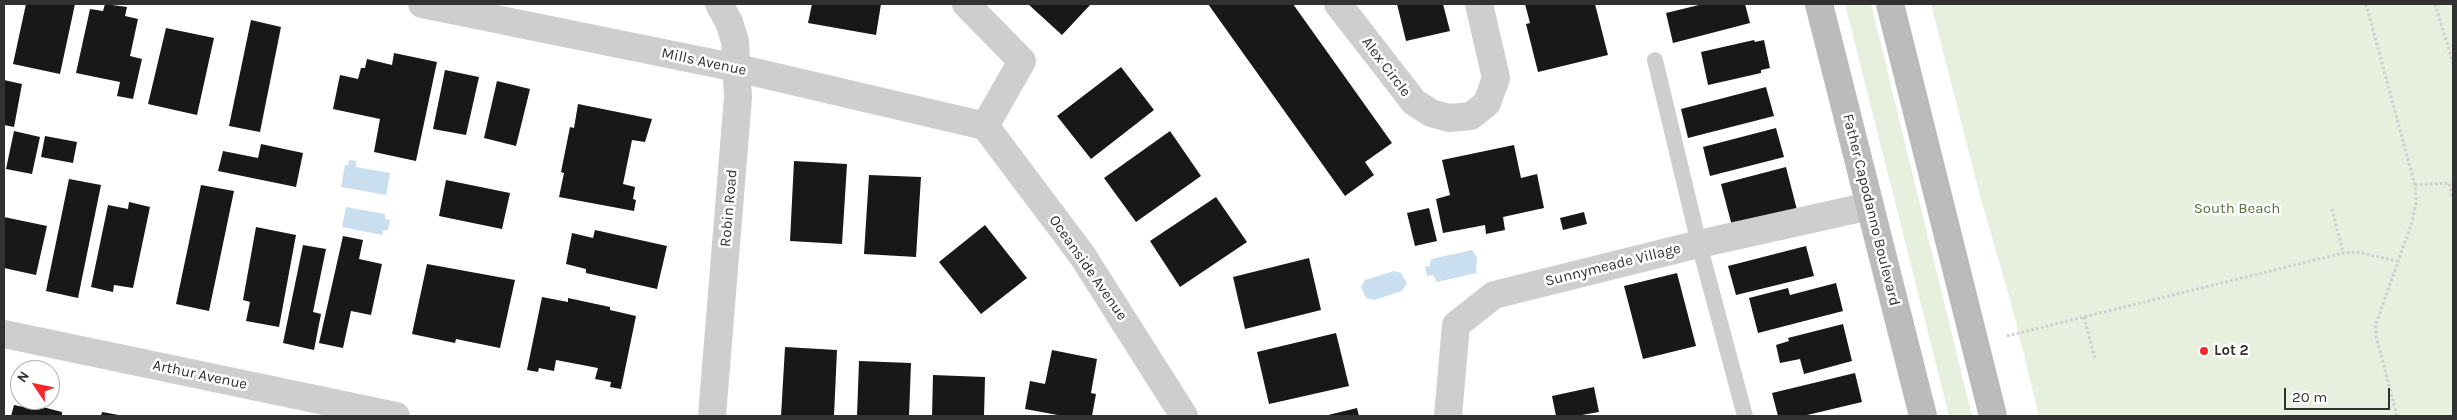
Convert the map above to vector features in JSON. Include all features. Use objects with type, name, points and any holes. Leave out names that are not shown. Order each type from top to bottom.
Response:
[{"type":"main road","name":"Father Capodanno Boulevard","points":[[1819,4],[1923,416]]},
{"type":"main road","points":[[1890,4],[1993,416]]},
{"type":"street","name":"Mills Avenue","points":[[422,4],[737,68],[985,126]]},
{"type":"street","name":"Robin Road","points":[[712,416],[738,97],[737,68],[731,28],[719,4]]},
{"type":"street","points":[[966,4],[1022,60],[985,126]]},
{"type":"street","name":"Alex Circle","points":[[1338,4],[1414,102],[1431,113],[1449,118],[1471,116],[1487,102],[1496,78],[1480,4]]},
{"type":"street","name":"Oceanside Avenue","points":[[985,126],[1082,255],[1184,416]]},
{"type":"street","name":"Sunnymeade Village","points":[[1448,416],[1456,325],[1494,295],[1699,244],[1870,206]]},
{"type":"street","name":"Arthur Avenue","points":[[4,334],[396,416]]},
{"type":"lane","points":[[1655,60],[1699,244],[1745,416]]},
{"type":"path","points":[[2366,4],[2415,185],[2416,203],[2412,222],[2376,324],[2376,336],[2397,416]]},
{"type":"path","points":[[2435,4],[2453,63]]},
{"type":"path","points":[[2415,185],[2449,183],[2453,200]]},
{"type":"path","points":[[2332,209],[2343,253]]},
{"type":"path","points":[[2007,336],[2343,253],[2357,252],[2397,261]]},
{"type":"path","points":[[2084,317],[2095,360]]},
{"type":"green space","points":[[1845,4],[1871,4],[1972,416],[1949,416]]},
{"type":"green space","name":"South Beach","points":[[1931,4],[2453,4],[2453,416],[2039,416],[2011,303],[1980,196]]},
{"type":"water","points":[[349,160],[356,161],[356,167],[390,173],[386,195],[341,187],[345,165],[348,165]]},
{"type":"water","points":[[346,207],[385,214],[385,219],[390,220],[388,230],[383,230],[382,235],[342,227]]},
{"type":"water","points":[[1472,250],[1477,258],[1476,273],[1437,282],[1433,275],[1427,276],[1425,267],[1430,266],[1431,259]]},
{"type":"water","points":[[1394,271],[1401,273],[1407,283],[1402,291],[1374,300],[1366,298],[1361,287],[1365,280]]},
{"type":"building","points":[[26,4],[75,4],[60,74],[13,64]]},
{"type":"building","points":[[105,4],[127,7],[125,16],[138,19],[130,56],[142,59],[133,99],[117,96],[120,82],[76,73],[90,9],[103,11]]},
{"type":"building","points":[[812,4],[881,4],[876,35],[808,23]]},
{"type":"building","points":[[1028,4],[1091,4],[1062,35]]},
{"type":"building","points":[[1208,4],[1293,4],[1392,143],[1365,162],[1374,175],[1345,196]]},
{"type":"building","points":[[1397,4],[1443,4],[1450,31],[1406,41]]},
{"type":"building","points":[[1525,4],[1595,4],[1608,55],[1538,72],[1526,24],[1530,23]]},
{"type":"building","points":[[1703,4],[1745,4],[1750,23],[1673,43],[1666,13]]},
{"type":"building","points":[[251,20],[281,27],[260,132],[229,126]]},
{"type":"building","points":[[166,28],[214,38],[197,115],[148,104]]},
{"type":"building","points":[[1754,40],[1755,42],[1764,40],[1770,68],[1761,70],[1761,73],[1708,85],[1701,52]]},
{"type":"building","points":[[394,53],[437,62],[416,161],[374,152],[380,119],[333,109],[340,75],[358,79],[361,68],[365,68],[367,59],[392,65]]},
{"type":"building","points":[[1121,67],[1154,110],[1091,159],[1057,116]]},
{"type":"building","points":[[445,70],[479,77],[466,135],[433,129]]},
{"type":"building","points":[[4,80],[22,84],[14,127],[4,125]]},
{"type":"building","points":[[497,81],[530,89],[516,146],[484,138]]},
{"type":"building","points":[[1766,87],[1774,116],[1688,138],[1681,109]]},
{"type":"building","points":[[578,104],[652,119],[645,142],[632,140],[623,184],[635,187],[633,199],[636,200],[634,211],[559,197],[564,173],[561,172],[570,127],[574,128]]},
{"type":"building","points":[[1776,128],[1784,157],[1710,176],[1703,147]]},
{"type":"building","points":[[14,131],[40,137],[32,174],[6,169]]},
{"type":"building","points":[[1170,131],[1201,176],[1136,222],[1104,178]]},
{"type":"building","points":[[45,136],[77,142],[73,163],[41,157]]},
{"type":"building","points":[[261,144],[303,153],[296,187],[218,171],[223,151],[258,158]]},
{"type":"building","points":[[1514,145],[1521,178],[1537,174],[1544,208],[1503,217],[1505,230],[1486,234],[1485,225],[1443,233],[1436,199],[1450,195],[1442,160]]},
{"type":"building","points":[[794,161],[847,164],[842,244],[790,241]]},
{"type":"building","points":[[1786,167],[1797,210],[1732,226],[1721,184]]},
{"type":"building","points":[[869,175],[921,177],[916,257],[864,254]]},
{"type":"building","points":[[69,179],[101,185],[78,298],[46,291]]},
{"type":"building","points":[[446,180],[510,193],[502,229],[439,216]]},
{"type":"building","points":[[201,185],[234,191],[209,311],[176,304]]},
{"type":"building","points":[[1216,197],[1247,242],[1180,287],[1150,241]]},
{"type":"building","points":[[129,202],[150,207],[133,288],[114,285],[113,292],[91,287],[108,205],[128,209]]},
{"type":"building","points":[[1429,208],[1437,241],[1415,246],[1407,213]]},
{"type":"building","points":[[1584,212],[1587,224],[1563,230],[1560,218]]},
{"type":"building","points":[[4,217],[47,226],[36,275],[4,268]]},
{"type":"building","points":[[985,225],[1027,278],[981,314],[939,262]]},
{"type":"building","points":[[256,227],[296,235],[279,327],[246,321],[250,302],[243,300]]},
{"type":"building","points":[[595,230],[667,246],[657,289],[586,273],[586,269],[566,264],[572,233],[593,238]]},
{"type":"building","points":[[343,236],[363,240],[359,259],[382,264],[371,315],[351,311],[343,348],[319,343]]},
{"type":"building","points":[[303,245],[326,249],[313,312],[321,314],[314,350],[283,343]]},
{"type":"building","points":[[1806,246],[1814,276],[1736,295],[1728,266]]},
{"type":"building","points":[[1309,258],[1321,310],[1245,329],[1233,277]]},
{"type":"building","points":[[427,264],[515,280],[500,348],[456,339],[455,343],[412,334]]},
{"type":"building","points":[[1677,273],[1696,346],[1643,359],[1624,286]]},
{"type":"building","points":[[1836,283],[1843,311],[1758,333],[1749,298],[1788,288],[1790,295]]},
{"type":"building","points":[[542,297],[568,302],[568,298],[610,307],[610,310],[636,316],[621,389],[610,387],[611,382],[595,379],[598,368],[556,360],[554,371],[539,368],[538,372],[527,370]]},
{"type":"building","points":[[1843,324],[1852,361],[1804,374],[1800,359],[1780,363],[1776,345],[1789,341],[1788,338]]},
{"type":"building","points":[[1336,333],[1349,386],[1269,404],[1257,352]]},
{"type":"building","points":[[785,347],[837,350],[834,416],[781,416]]},
{"type":"building","points":[[1052,350],[1097,359],[1091,393],[1096,394],[1092,416],[1063,416],[1025,409],[1030,381],[1045,384]]},
{"type":"building","points":[[859,361],[911,363],[909,416],[857,416]]},
{"type":"building","points":[[1855,373],[1862,402],[1803,416],[1778,416],[1772,393]]},
{"type":"building","points":[[933,375],[985,377],[984,416],[932,416]]},
{"type":"building","points":[[1594,387],[1599,412],[1576,416],[1556,416],[1552,396]]},
{"type":"building","points":[[1357,408],[1359,416],[1324,416]]},
{"type":"building","points":[[13,410],[54,410],[62,412],[62,416],[11,416]]},
{"type":"building","points":[[102,412],[119,415],[119,416],[101,416]]},
{"type":"place","name":"Lot 2","points":[[2204,351]]}]
